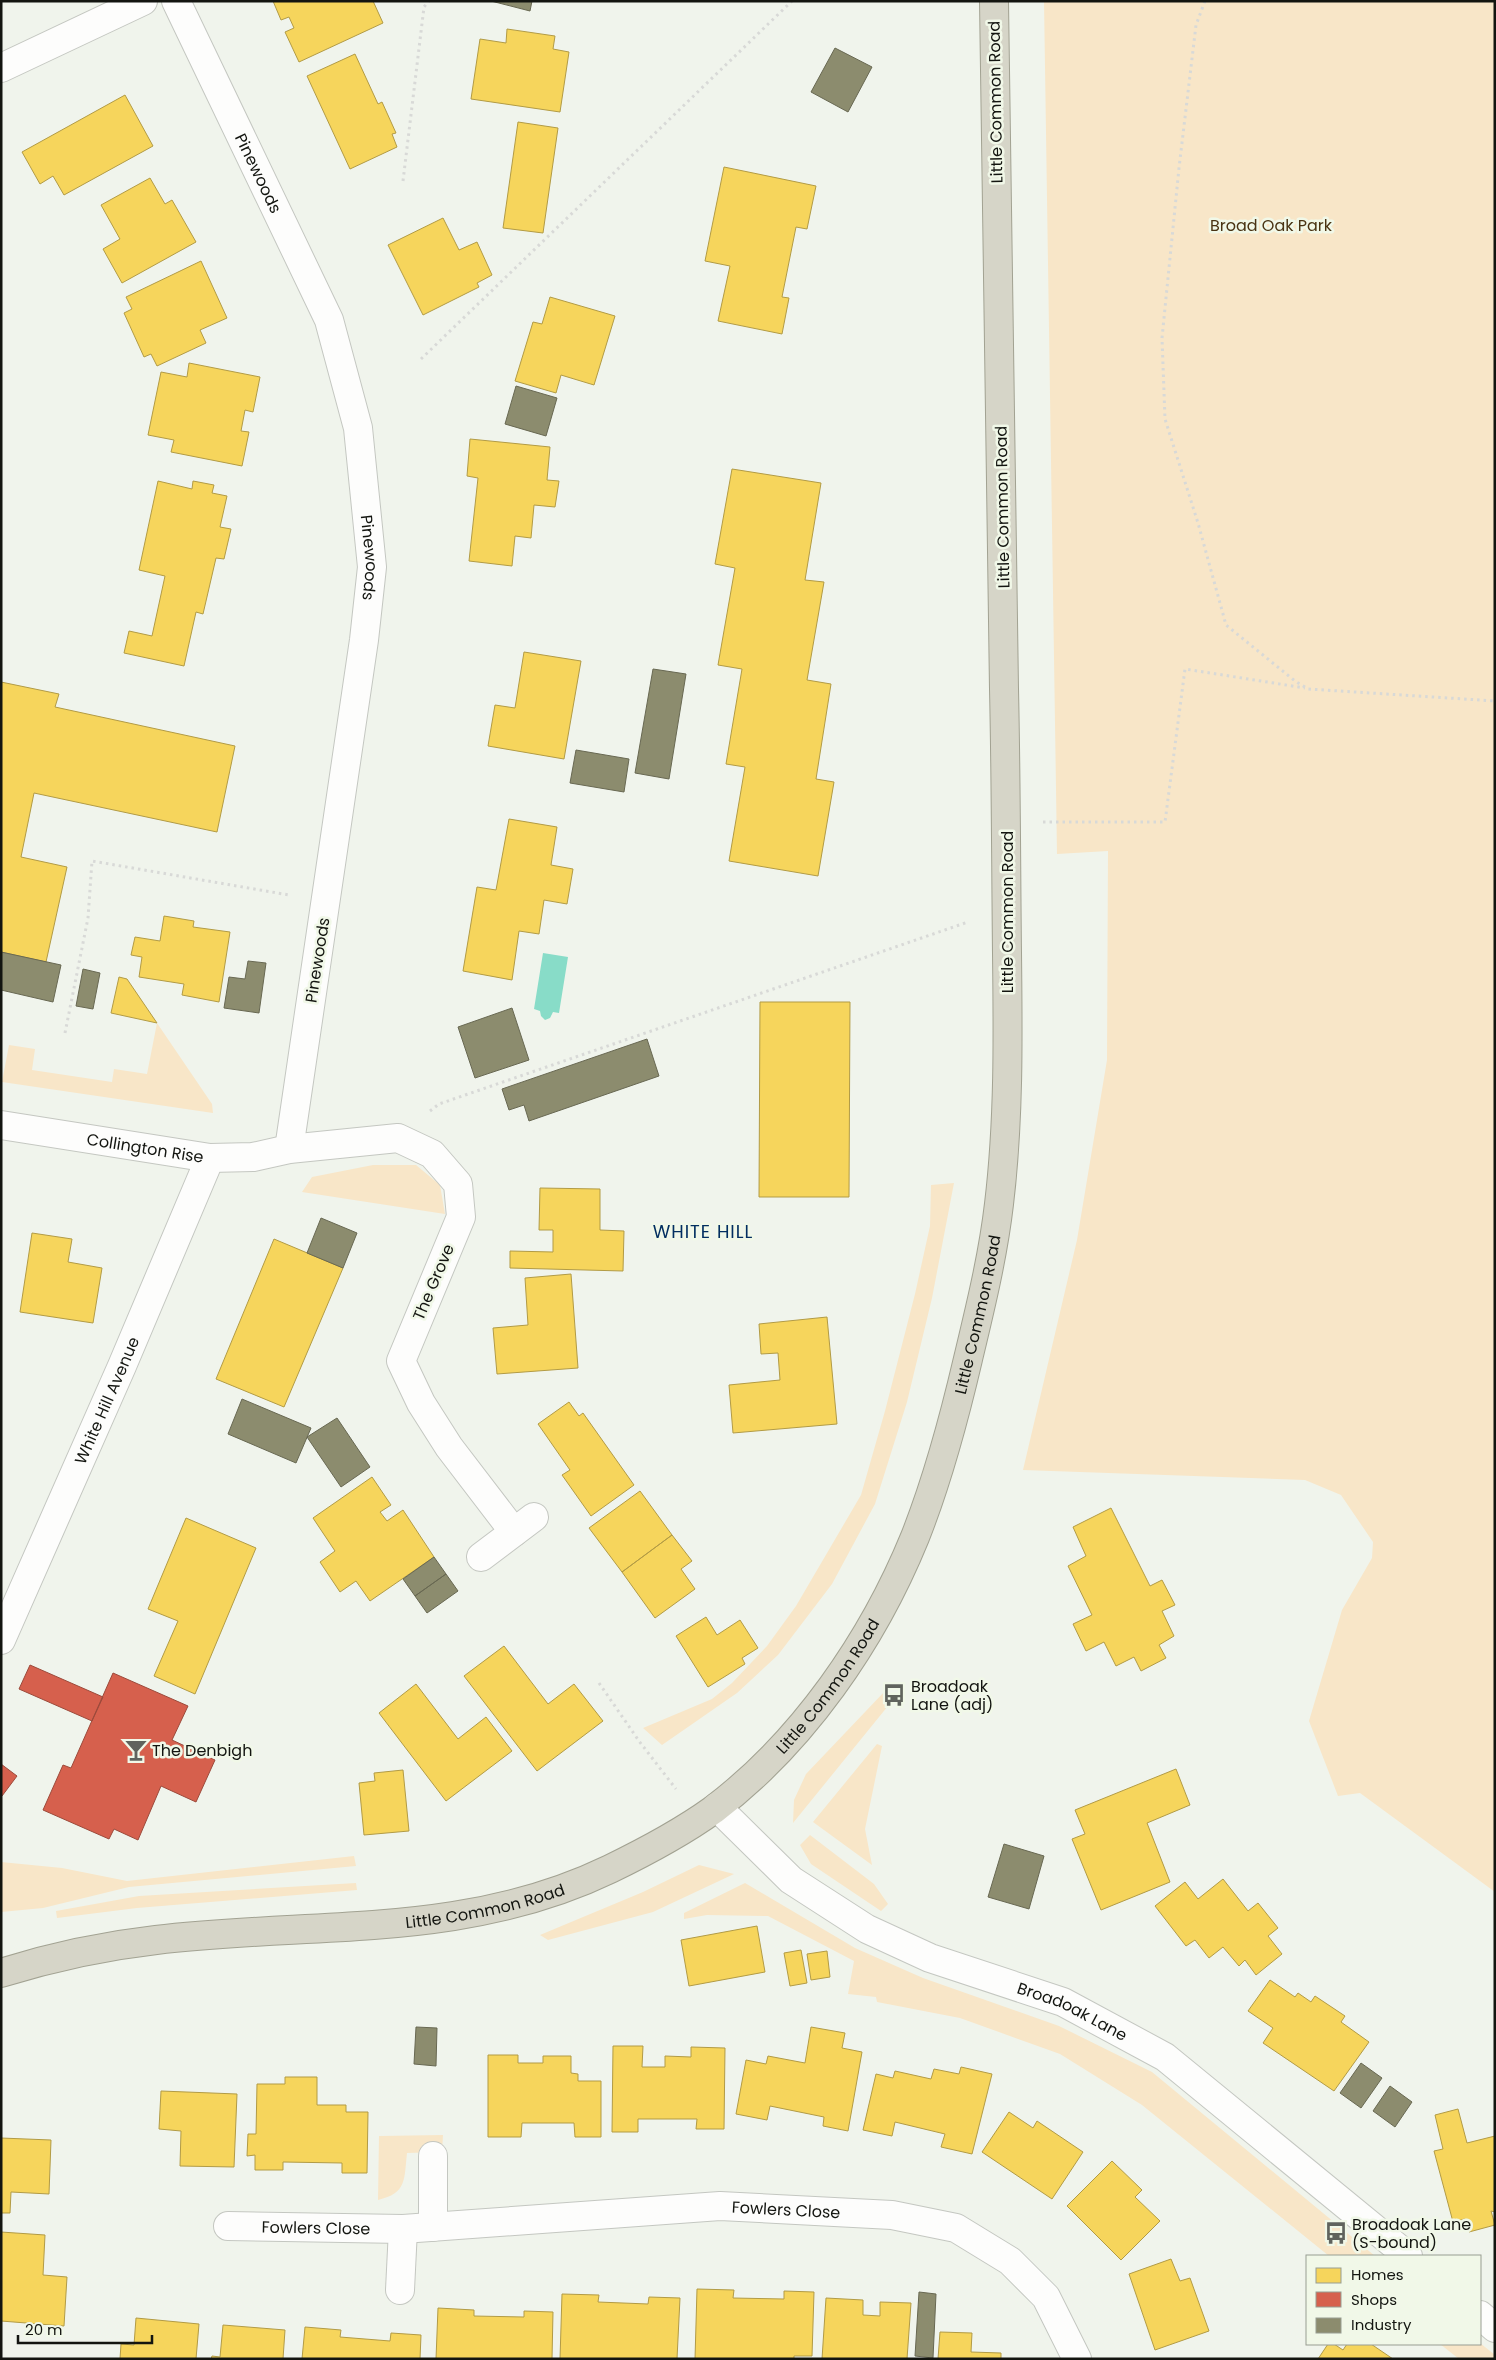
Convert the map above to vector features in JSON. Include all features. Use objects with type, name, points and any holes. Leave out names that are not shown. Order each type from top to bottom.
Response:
[{"type":"highway","name":"Little Common Road","points":[[1,1973],[52,1958],[161,1939],[364,1926],[452,1918],[531,1900],[603,1872],[657,1845],[708,1813],[776,1754],[834,1684],[879,1612],[915,1537],[950,1434],[978,1317],[999,1206],[1008,1062],[994,1]]},
{"type":"street","points":[[1,68],[144,1]]},
{"type":"street","name":"Pinewoods","points":[[176,1],[329,320],[358,428],[372,566],[364,640],[288,1149]]},
{"type":"street","name":"Collington Rise","points":[[1,1125],[210,1158],[253,1158],[288,1149]]},
{"type":"street","points":[[288,1149],[398,1138]]},
{"type":"street","name":"The Grove","points":[[398,1138],[432,1154],[458,1184],[461,1217],[400,1361],[422,1403],[449,1447],[524,1524],[481,1557]]},
{"type":"street","name":"White Hill Avenue","points":[[1,1640],[122,1366],[210,1158]]},
{"type":"street","name":"Broadoak Lane","points":[[708,1813],[791,1880],[868,1929],[930,1958],[1062,2002],[1164,2057],[1407,2255]]},
{"type":"street","points":[[432,2227],[433,2156]]},
{"type":"street","name":"Fowlers Close","points":[[228,2226],[403,2229],[720,2206],[892,2215],[956,2228],[1010,2261],[1046,2297],[1077,2359]]},
{"type":"street","points":[[400,2290],[403,2229]]},
{"type":"street","points":[[1481,2316],[1495,2328]]},
{"type":"path","points":[[403,181],[424,7],[429,1]]},
{"type":"path","points":[[421,359],[792,1]]},
{"type":"path","points":[[1205,1],[1196,25],[1162,338],[1164,419],[1198,523],[1226,625],[1295,681],[1308,688]]},
{"type":"path","points":[[1006,822],[1165,822],[1185,669],[1308,688],[1495,701]]},
{"type":"path","points":[[65,1033],[88,918],[92,861],[326,901]]},
{"type":"path","points":[[398,1138],[439,1104],[1007,909]]},
{"type":"path","points":[[600,1684],[639,1741],[708,1813]]},
{"type":"green space","name":"Broad Oak Park","points":[[1044,1],[1495,1],[1495,1892],[1360,1793],[1338,1796],[1309,1721],[1342,1610],[1372,1558],[1373,1542],[1341,1495],[1305,1480],[1023,1470],[1077,1240],[1107,1060],[1108,851],[1057,854]]},
{"type":"green space","points":[[157,1023],[212,1104],[213,1113],[2,1082],[9,1045],[35,1049],[32,1070],[112,1082],[114,1069],[147,1074]]},
{"type":"green space","points":[[373,1165],[416,1165],[440,1185],[445,1214],[302,1192],[312,1177]]},
{"type":"green space","points":[[954,1183],[932,1298],[907,1402],[875,1504],[832,1584],[778,1655],[737,1693],[662,1745],[643,1728],[712,1699],[732,1683],[767,1646],[796,1606],[861,1495],[915,1294],[930,1226],[931,1185]]},
{"type":"green space","points":[[885,1691],[892,1701],[793,1823],[794,1800],[806,1774]]},
{"type":"green space","points":[[877,1744],[882,1746],[865,1829],[872,1865],[813,1822]]},
{"type":"green space","points":[[810,1835],[874,1884],[888,1904],[881,1911],[811,1864],[800,1845]]},
{"type":"green space","points":[[354,1856],[356,1866],[129,1887],[43,1908],[1,1912],[1,1862],[62,1868],[127,1881]]},
{"type":"green space","points":[[699,1865],[734,1874],[653,1912],[548,1940],[540,1935],[643,1892]]},
{"type":"green space","points":[[356,1883],[357,1890],[137,1908],[57,1918],[56,1911],[139,1896]]},
{"type":"green space","points":[[745,1883],[855,1948],[923,1978],[1059,2026],[1152,2072],[1374,2255],[1328,2255],[1142,2105],[1060,2054],[960,2018],[877,2002],[876,1997],[848,1994],[854,1961],[768,1916],[707,1915],[684,1919],[684,1913]]},
{"type":"green space","points":[[443,2135],[442,2152],[407,2153],[404,2178],[399,2189],[394,2194],[378,2200],[379,2136]]},
{"type":"green space","points":[[1481,2344],[1495,2355],[1495,2359],[1459,2359],[1441,2345]]},
{"type":"shaded area","points":[[543,953],[568,957],[559,1013],[553,1012],[550,1018],[545,1020],[541,1016],[540,1011],[534,1009]]},
{"type":"building: Homes","points":[[273,1],[373,1],[383,23],[299,62],[285,32],[294,28],[289,17],[281,20]]},
{"type":"building: Homes","points":[[507,29],[555,36],[553,49],[569,52],[560,112],[471,99],[480,39],[506,43]]},
{"type":"building: Homes","points":[[355,54],[378,104],[382,102],[396,133],[392,134],[397,147],[350,169],[307,76]]},
{"type":"building: Homes","points":[[125,95],[153,146],[64,195],[53,176],[40,184],[22,152]]},
{"type":"building: Homes","points":[[518,122],[558,128],[543,233],[503,228]]},
{"type":"building: Homes","points":[[724,167],[816,186],[807,229],[796,227],[782,297],[789,298],[782,334],[718,321],[730,266],[705,261]]},
{"type":"building: Homes","points":[[150,178],[165,204],[172,200],[196,242],[122,283],[103,249],[120,239],[101,205]]},
{"type":"building: Homes","points":[[443,218],[459,250],[477,242],[492,275],[477,283],[479,287],[423,315],[388,245]]},
{"type":"building: Homes","points":[[201,261],[227,318],[200,330],[206,343],[157,366],[151,354],[144,357],[124,313],[132,309],[126,297]]},
{"type":"building: Homes","points":[[550,297],[615,316],[594,385],[561,375],[556,393],[515,381],[533,322],[542,324]]},
{"type":"building: Homes","points":[[189,363],[260,377],[253,412],[245,410],[241,431],[249,432],[242,466],[171,452],[174,440],[148,435],[161,372],[187,377]]},
{"type":"building: Homes","points":[[470,439],[550,447],[547,480],[559,481],[555,507],[534,505],[531,538],[515,536],[512,566],[469,561],[478,478],[467,476]]},
{"type":"building: Homes","points":[[732,469],[821,483],[805,580],[824,582],[807,680],[831,684],[816,779],[834,782],[818,876],[729,861],[745,767],[726,764],[742,669],[718,665],[735,568],[715,564]]},
{"type":"building: Homes","points":[[158,481],[192,489],[193,481],[214,485],[212,493],[227,496],[220,527],[231,529],[224,559],[216,558],[203,614],[196,612],[184,666],[124,653],[129,631],[152,636],[165,576],[139,570]]},
{"type":"building: Homes","points":[[524,652],[581,661],[564,759],[488,746],[495,705],[515,708]]},
{"type":"building: Homes","points":[[1,682],[59,694],[55,707],[235,746],[217,832],[34,793],[21,857],[67,867],[46,962],[1,952]]},
{"type":"building: Homes","points":[[509,819],[557,827],[551,865],[573,869],[567,904],[544,900],[539,934],[519,931],[512,980],[463,971],[477,887],[496,890]]},
{"type":"building: Homes","points":[[164,916],[194,921],[193,927],[230,932],[219,1002],[182,995],[184,984],[139,977],[142,957],[131,955],[135,937],[160,941]]},
{"type":"building: Homes","points":[[119,977],[127,979],[157,1023],[111,1013]]},
{"type":"building: Homes","points":[[760,1002],[850,1002],[849,1197],[759,1197]]},
{"type":"building: Homes","points":[[540,1188],[600,1189],[600,1230],[624,1231],[623,1271],[510,1268],[510,1251],[553,1252],[553,1230],[539,1230]]},
{"type":"building: Homes","points":[[32,1233],[72,1239],[68,1262],[102,1268],[93,1323],[20,1312]]},
{"type":"building: Homes","points":[[274,1239],[343,1268],[284,1407],[216,1379]]},
{"type":"building: Homes","points":[[571,1274],[578,1368],[497,1374],[493,1328],[528,1325],[525,1278]]},
{"type":"building: Homes","points":[[827,1317],[837,1424],[733,1433],[729,1385],[780,1380],[778,1353],[761,1354],[759,1324]]},
{"type":"building: Homes","points":[[569,1402],[579,1416],[583,1413],[634,1485],[591,1516],[562,1475],[570,1470],[538,1424]]},
{"type":"building: Homes","points":[[372,1477],[391,1505],[380,1512],[387,1521],[403,1510],[434,1557],[370,1601],[356,1581],[340,1592],[320,1562],[335,1551],[313,1518]]},
{"type":"building: Homes","points":[[640,1491],[672,1535],[622,1572],[589,1528]]},
{"type":"building: Homes","points":[[1111,1508],[1150,1586],[1162,1580],[1175,1605],[1162,1611],[1174,1636],[1159,1645],[1166,1658],[1141,1671],[1134,1657],[1116,1666],[1104,1642],[1086,1651],[1073,1624],[1092,1615],[1068,1566],[1086,1556],[1073,1527]]},
{"type":"building: Homes","points":[[186,1518],[256,1548],[195,1694],[154,1676],[178,1621],[148,1609]]},
{"type":"building: Homes","points":[[672,1535],[692,1561],[681,1569],[695,1589],[655,1618],[622,1572]]},
{"type":"building: Homes","points":[[706,1617],[717,1635],[740,1620],[758,1648],[742,1658],[745,1664],[708,1687],[676,1636]]},
{"type":"building: Homes","points":[[504,1646],[548,1704],[574,1684],[603,1721],[537,1771],[464,1676]]},
{"type":"building: Homes","points":[[416,1684],[458,1739],[486,1717],[512,1751],[446,1801],[379,1713]]},
{"type":"building: Homes","points":[[1176,1769],[1190,1805],[1147,1823],[1170,1882],[1101,1910],[1072,1839],[1085,1834],[1075,1810]]},
{"type":"building: Homes","points":[[403,1770],[409,1831],[364,1835],[359,1783],[375,1781],[374,1773]]},
{"type":"building: Homes","points":[[1223,1879],[1248,1911],[1258,1903],[1278,1928],[1268,1936],[1282,1954],[1256,1975],[1245,1960],[1239,1966],[1223,1947],[1209,1958],[1195,1940],[1186,1946],[1155,1906],[1185,1882],[1198,1899]]},
{"type":"building: Homes","points":[[757,1926],[765,1972],[689,1986],[681,1940]]},
{"type":"building: Homes","points":[[801,1950],[807,1983],[790,1986],[784,1953]]},
{"type":"building: Homes","points":[[827,1951],[830,1977],[811,1980],[807,1954]]},
{"type":"building: Homes","points":[[1270,1980],[1295,1997],[1298,1993],[1311,2002],[1315,1996],[1345,2016],[1341,2022],[1369,2042],[1334,2091],[1263,2043],[1273,2028],[1248,2011]]},
{"type":"building: Homes","points":[[811,2027],[845,2033],[842,2048],[862,2052],[848,2131],[823,2126],[824,2117],[770,2106],[767,2120],[736,2114],[746,2060],[766,2064],[768,2056],[805,2063]]},
{"type":"building: Homes","points":[[613,2046],[643,2046],[642,2067],[665,2067],[665,2056],[691,2057],[691,2047],[725,2048],[724,2129],[696,2129],[697,2119],[638,2119],[638,2132],[612,2132]]},
{"type":"building: Homes","points":[[488,2055],[518,2055],[518,2063],[543,2063],[543,2056],[571,2056],[571,2073],[578,2074],[578,2081],[601,2081],[601,2137],[575,2137],[574,2123],[522,2123],[521,2137],[488,2137]]},
{"type":"building: Homes","points":[[961,2067],[992,2074],[972,2154],[941,2147],[945,2134],[895,2122],[892,2136],[863,2130],[876,2074],[893,2078],[895,2071],[931,2079],[934,2069],[959,2074]]},
{"type":"building: Homes","points":[[285,2077],[317,2077],[317,2105],[346,2105],[346,2112],[368,2112],[367,2173],[342,2173],[342,2163],[283,2162],[283,2170],[255,2170],[255,2155],[247,2156],[248,2134],[256,2134],[257,2084],[285,2084]]},
{"type":"building: Homes","points":[[161,2091],[237,2094],[234,2167],[180,2166],[181,2131],[159,2129]]},
{"type":"building: Homes","points":[[1458,2109],[1467,2143],[1495,2136],[1495,2212],[1491,2211],[1495,2225],[1469,2232],[1465,2219],[1453,2222],[1434,2151],[1443,2149],[1435,2115]]},
{"type":"building: Homes","points":[[1009,2112],[1033,2128],[1037,2121],[1083,2152],[1052,2199],[982,2152]]},
{"type":"building: Homes","points":[[1,2138],[51,2140],[49,2194],[11,2192],[10,2213],[1,2213]]},
{"type":"building: Homes","points":[[1112,2161],[1142,2190],[1135,2197],[1160,2221],[1121,2260],[1067,2206]]},
{"type":"building: Homes","points":[[1,2232],[45,2235],[43,2275],[67,2277],[64,2326],[1,2321]]},
{"type":"building: Homes","points":[[1171,2259],[1180,2281],[1190,2278],[1209,2331],[1155,2350],[1129,2274]]},
{"type":"building: Homes","points":[[697,2289],[734,2290],[733,2298],[784,2299],[784,2291],[814,2292],[812,2356],[794,2356],[794,2359],[695,2359]]},
{"type":"building: Homes","points":[[562,2294],[599,2295],[598,2302],[648,2304],[649,2297],[680,2298],[677,2359],[560,2359]]},
{"type":"building: Homes","points":[[826,2298],[863,2300],[863,2315],[880,2316],[880,2302],[911,2303],[907,2359],[822,2359]]},
{"type":"building: Homes","points":[[438,2308],[474,2310],[474,2316],[524,2317],[524,2311],[553,2312],[552,2359],[436,2359]]},
{"type":"building: Homes","points":[[136,2318],[199,2324],[196,2359],[120,2359],[121,2344],[134,2345]]},
{"type":"building: Homes","points":[[223,2325],[285,2330],[283,2359],[211,2359],[212,2356],[220,2357]]},
{"type":"building: Homes","points":[[305,2327],[341,2330],[340,2337],[390,2341],[391,2333],[421,2335],[420,2359],[302,2359]]},
{"type":"building: Homes","points":[[940,2332],[972,2333],[971,2352],[1001,2353],[1001,2359],[938,2359]]},
{"type":"building: Homes","points":[[1327,2345],[1336,2345],[1343,2350],[1346,2345],[1372,2345],[1393,2359],[1318,2359]]},
{"type":"building: Shops","points":[[30,1665],[103,1697],[92,1721],[19,1689]]},
{"type":"building: Shops","name":"The Denbigh","points":[[113,1673],[188,1706],[172,1740],[215,1760],[196,1802],[161,1786],[138,1840],[114,1829],[109,1839],[43,1810],[63,1765],[71,1768]]},
{"type":"building: Shops","points":[[1,1764],[17,1776],[2,1796],[1,1796]]},
{"type":"building: Industry","points":[[491,1],[532,1],[530,11]]},
{"type":"building: Industry","points":[[835,48],[872,67],[848,112],[811,92]]},
{"type":"building: Industry","points":[[516,386],[557,398],[546,436],[505,424]]},
{"type":"building: Industry","points":[[653,669],[686,674],[669,779],[635,773]]},
{"type":"building: Industry","points":[[576,750],[629,759],[624,792],[570,783]]},
{"type":"building: Industry","points":[[1,952],[61,965],[53,1002],[1,990]]},
{"type":"building: Industry","points":[[248,961],[266,963],[259,1013],[224,1008],[229,977],[245,979]]},
{"type":"building: Industry","points":[[83,969],[100,973],[93,1009],[76,1006]]},
{"type":"building: Industry","points":[[512,1008],[529,1060],[475,1078],[458,1027]]},
{"type":"building: Industry","points":[[647,1039],[659,1076],[529,1121],[524,1105],[509,1110],[502,1089]]},
{"type":"building: Industry","points":[[321,1218],[357,1233],[343,1268],[307,1253]]},
{"type":"building: Industry","points":[[242,1399],[311,1428],[296,1463],[228,1434]]},
{"type":"building: Industry","points":[[337,1418],[370,1467],[341,1487],[307,1437]]},
{"type":"building: Industry","points":[[434,1557],[446,1574],[415,1596],[403,1579]]},
{"type":"building: Industry","points":[[446,1574],[458,1591],[427,1613],[415,1596]]},
{"type":"building: Industry","points":[[1004,1844],[1044,1856],[1029,1909],[988,1897]]},
{"type":"building: Industry","points":[[416,2027],[437,2028],[436,2066],[414,2064]]},
{"type":"building: Industry","points":[[1361,2063],[1382,2078],[1361,2108],[1340,2093]]},
{"type":"building: Industry","points":[[1390,2086],[1412,2102],[1395,2127],[1373,2111]]},
{"type":"building: Industry","points":[[919,2292],[936,2294],[933,2358],[915,2356]]},
{"type":"place","name":"Broadoak Lane (adj)","points":[[894,1695]]},
{"type":"place","name":"The Denbigh","points":[[136,1750]]},
{"type":"place","name":"Broadoak Lane (S-bound)","points":[[1336,2233]]},
{"type":"district","name":"WHITE HILL","points":[[703,1232]]}]
